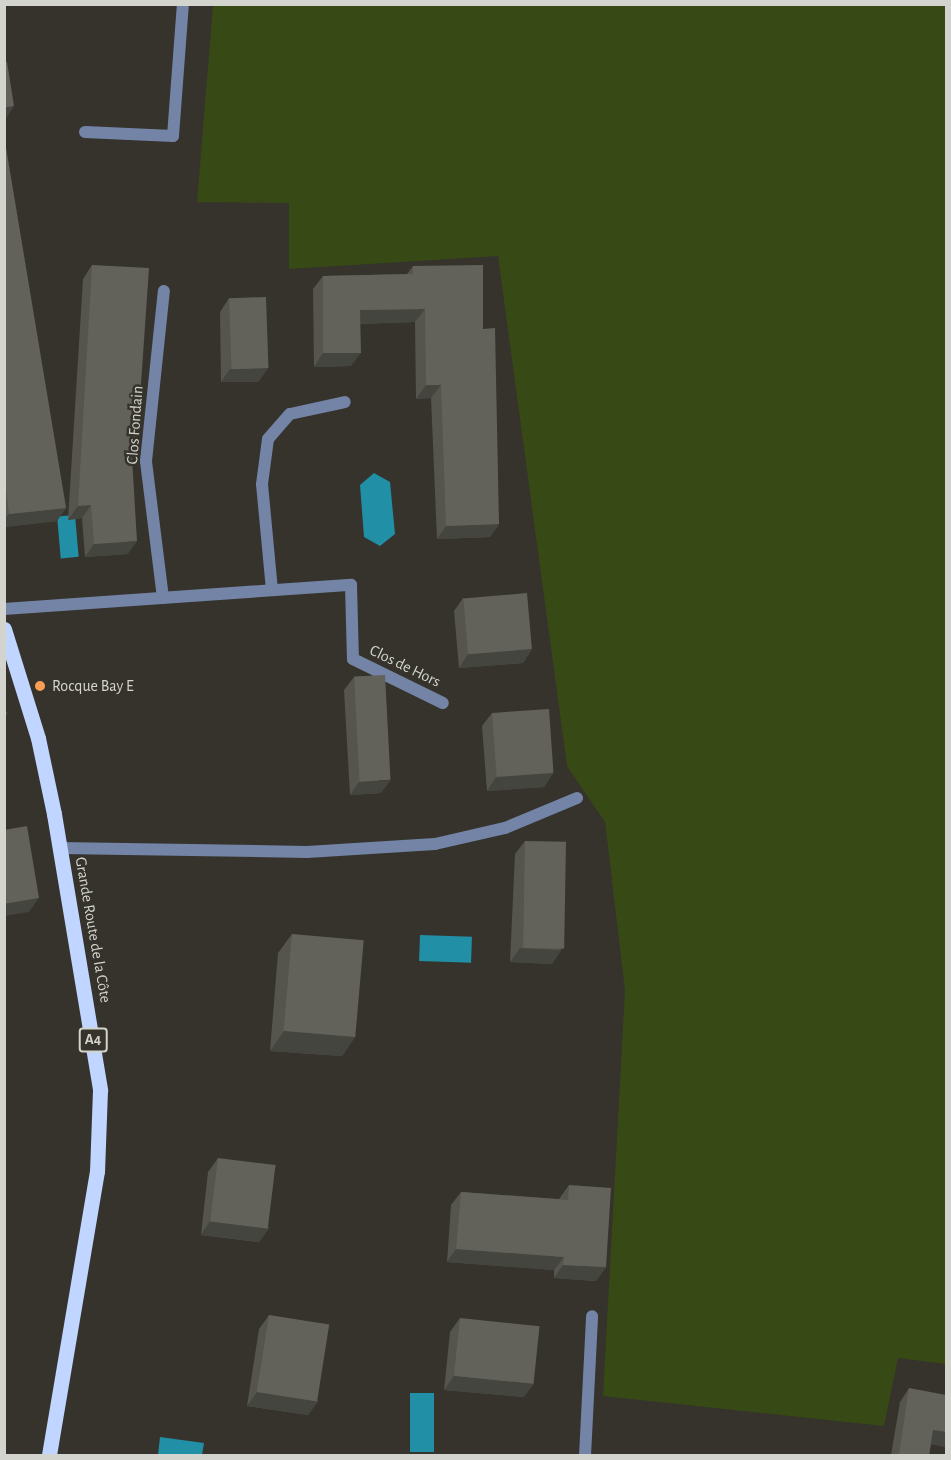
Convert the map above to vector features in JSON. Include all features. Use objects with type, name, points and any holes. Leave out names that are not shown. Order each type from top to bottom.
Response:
[{"type":"main road","name":"Grande Route de la Côte","points":[[4,629],[38,738],[60,848],[100,1090],[97,1171],[49,1455]]},
{"type":"lane","points":[[85,132],[173,136],[183,4]]},
{"type":"lane","name":"Clos Fondain","points":[[163,598],[146,460],[164,291]]},
{"type":"lane","points":[[4,609],[272,590],[261,484],[268,439],[290,414],[345,402]]},
{"type":"lane","name":"Clos de Hors","points":[[272,590],[351,585],[353,658],[443,703]]},
{"type":"lane","points":[[60,848],[307,852],[435,844],[505,828],[577,798]]},
{"type":"lane","points":[[585,1455],[592,1316]]},
{"type":"green space","points":[[213,5],[946,5],[946,1364],[898,1358],[884,1426],[603,1396],[625,990],[605,822],[567,766],[498,256],[289,269],[289,203],[197,202]]},
{"type":"water","points":[[374,473],[390,482],[395,534],[380,546],[364,537],[360,485]]},
{"type":"water","points":[[75,515],[79,557],[61,558],[57,517]]},
{"type":"water","points":[[420,935],[472,937],[471,963],[419,961]]},
{"type":"water","points":[[410,1393],[434,1393],[434,1452],[410,1452]]},
{"type":"water","points":[[160,1437],[204,1443],[202,1455],[158,1455]]},
{"type":"building","points":[[7,62],[14,106],[4,108],[4,63]]},
{"type":"building","points":[[4,136],[66,508],[9,514],[4,469],[4,450],[6,450],[4,440]]},
{"type":"building","points":[[92,265],[149,268],[137,442],[131,441],[137,541],[94,544],[91,505],[78,506]]},
{"type":"building","points":[[483,265],[483,329],[495,328],[499,524],[446,526],[441,385],[426,385],[425,309],[360,310],[361,353],[323,353],[323,276],[413,274],[413,266]]},
{"type":"building","points":[[266,297],[268,368],[232,369],[229,298]]},
{"type":"building","points":[[527,593],[532,649],[468,654],[463,599]]},
{"type":"building","points":[[385,675],[390,780],[360,781],[354,677]]},
{"type":"building","points":[[549,709],[553,773],[497,777],[492,713]]},
{"type":"building","points":[[27,826],[39,898],[4,904],[4,830]]},
{"type":"building","points":[[525,841],[566,842],[564,949],[523,948]]},
{"type":"building","points":[[292,934],[364,940],[355,1037],[284,1031]]},
{"type":"building","points":[[218,1158],[276,1165],[268,1229],[210,1222]]},
{"type":"building","points":[[569,1185],[611,1188],[606,1267],[563,1265],[564,1257],[456,1249],[461,1192],[568,1200]]},
{"type":"building","points":[[269,1315],[329,1325],[317,1402],[257,1392]]},
{"type":"building","points":[[460,1318],[540,1326],[533,1384],[454,1376]]},
{"type":"building","points":[[909,1388],[946,1395],[946,1432],[933,1430],[929,1455],[899,1455]]},
{"type":"place","name":"Rocque Bay E","points":[[40,686]]}]
